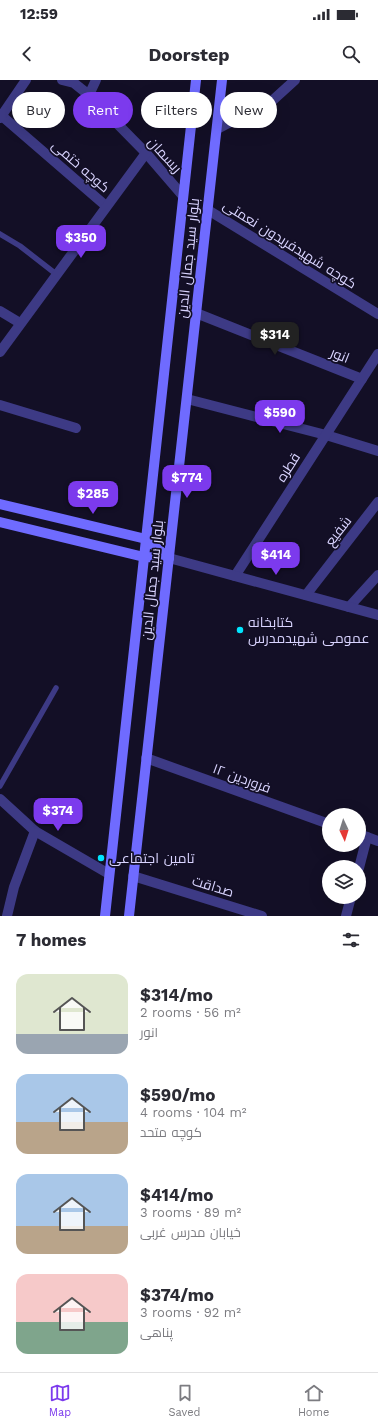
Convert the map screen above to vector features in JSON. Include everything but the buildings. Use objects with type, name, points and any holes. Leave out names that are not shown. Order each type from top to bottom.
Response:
[{"type":"main road","name":"بلوار سید جمال الدین","points":[[105,916],[196,80]]},
{"type":"main road","name":"بلوار سید جمال الدین","points":[[129,916],[222,80]]},
{"type":"main road","points":[[0,504],[146,539],[169,558]]},
{"type":"main road","points":[[0,522],[144,556],[169,558]]},
{"type":"street","points":[[1,117],[26,80]]},
{"type":"street","points":[[62,80],[74,82]]},
{"type":"street","points":[[90,92],[96,80]]},
{"type":"street","points":[[217,129],[273,100],[296,80]]},
{"type":"street","name":"ریسمان","points":[[74,82],[86,92]]},
{"type":"street","name":"کوچه ختمی","points":[[1,117],[106,206]]},
{"type":"street","name":"ریسمان","points":[[122,128],[146,153],[183,196]]},
{"type":"street","points":[[0,352],[146,153]]},
{"type":"street","name":"کوچه شهیدفریدون نعمتی","points":[[208,210],[378,314]]},
{"type":"street","points":[[0,311],[20,323]]},
{"type":"street","name":"انور","points":[[196,312],[362,379]]},
{"type":"street","name":"قطره","points":[[235,576],[378,354]]},
{"type":"street","points":[[187,399],[378,450]]},
{"type":"street","points":[[0,405],[76,428]]},
{"type":"street","name":"شفیع","points":[[306,595],[378,502]]},
{"type":"street","points":[[169,558],[378,615]]},
{"type":"street","points":[[349,607],[378,575]]},
{"type":"street","name":"۱۲ فروردین","points":[[146,758],[322,821]]},
{"type":"street","points":[[0,799],[35,831],[109,874]]},
{"type":"street","points":[[7,916],[14,886],[35,831]]},
{"type":"street","points":[[366,837],[378,841]]},
{"type":"street","name":"صداقت","points":[[133,876],[262,916]]},
{"type":"street","points":[[346,916],[349,904]]},
{"type":"lane","points":[[0,234],[20,246],[56,274]]},
{"type":"lane","points":[[0,786],[56,688]]},
{"type":"place","name":"کتابخانه عمومی شهیدمدرس","points":[[240,630]]},
{"type":"place","name":"تامین اجتماعی","points":[[101,858]]}]
